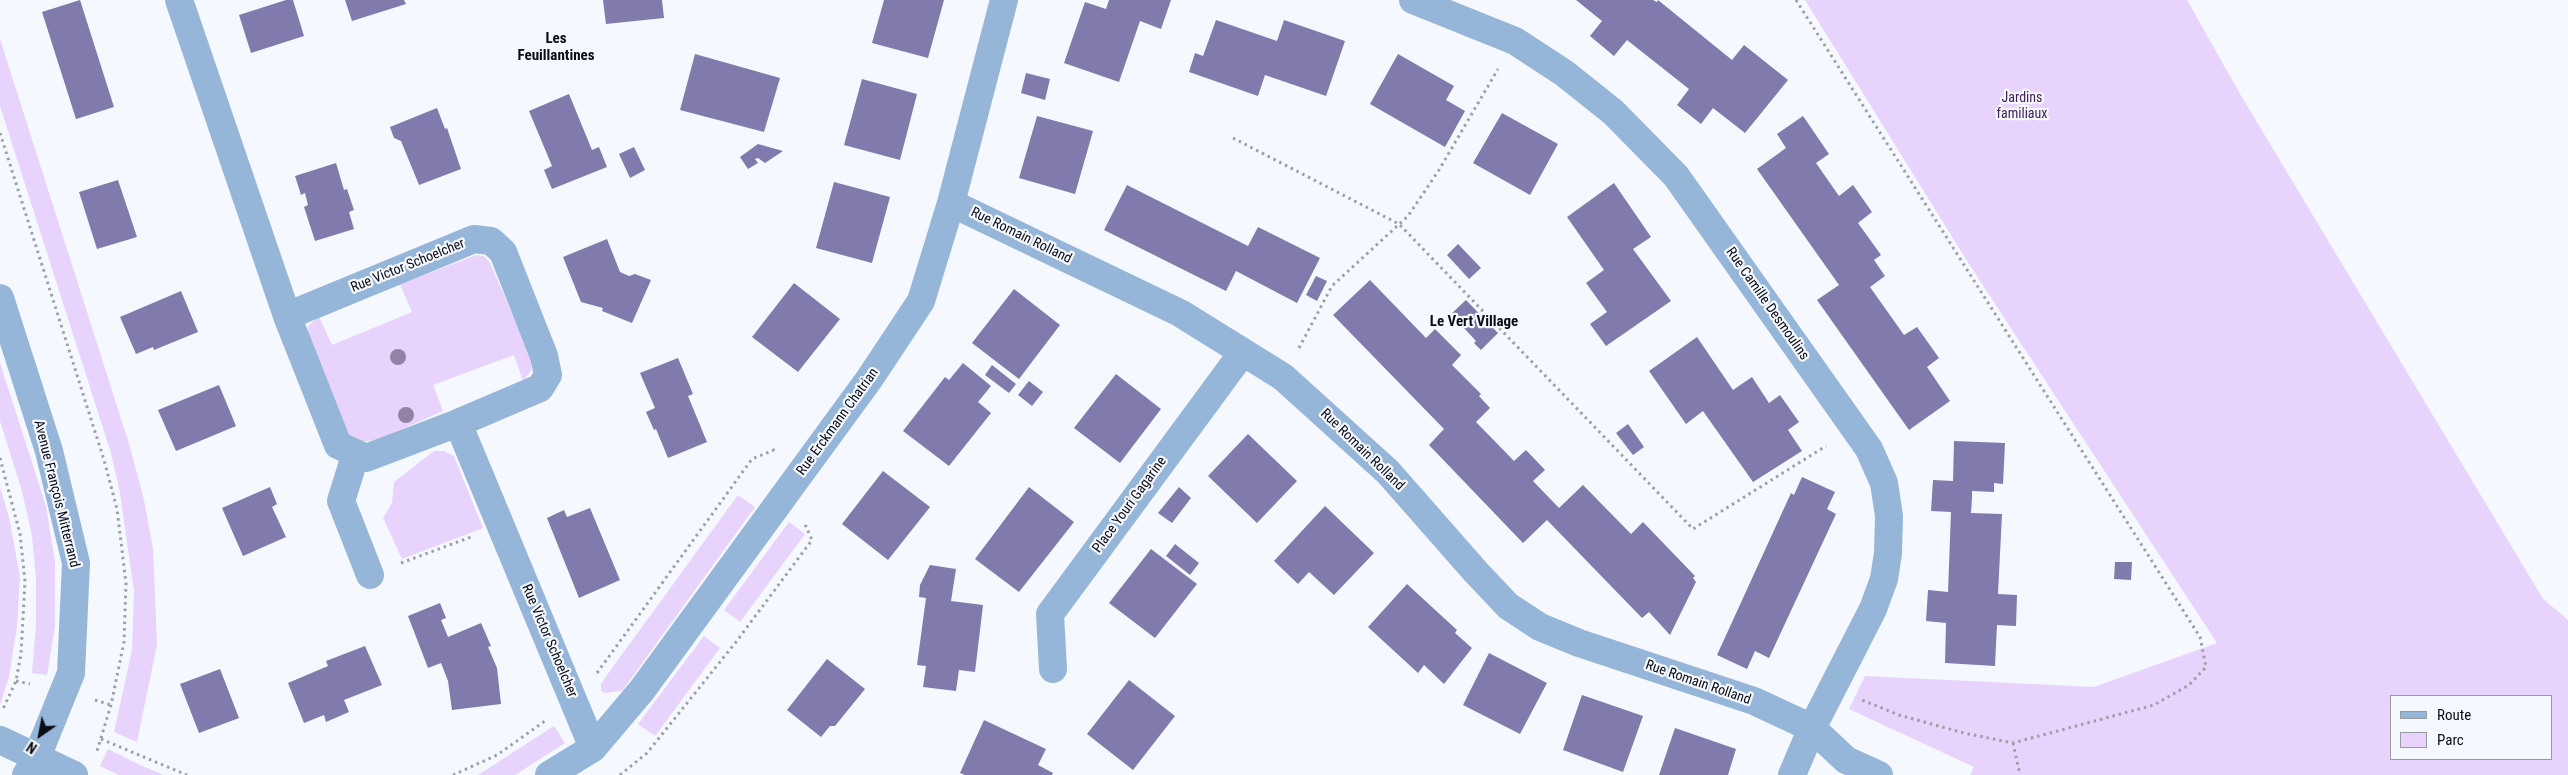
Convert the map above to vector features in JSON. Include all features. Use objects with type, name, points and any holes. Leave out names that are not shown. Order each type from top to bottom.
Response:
[{"type":"street","points":[[179,0],[287,316],[338,445],[356,453],[341,501],[370,575]]},
{"type":"street","name":"Rue Erckmann Chatrian","points":[[549,775],[593,748],[642,690],[897,340],[921,301],[951,203],[1004,0]]},
{"type":"street","name":"Rue Camille Desmoulins","points":[[1414,0],[1514,41],[1564,73],[1613,112],[1676,176],[1869,449],[1884,483],[1889,516],[1888,553],[1884,579],[1873,609],[1812,728],[1792,775]]},
{"type":"street","name":"Rue Romain Rolland","points":[[951,203],[1180,313],[1283,377],[1388,472],[1508,606],[1540,626],[1579,643],[1754,702],[1812,728],[1846,760],[1879,775]]},
{"type":"street","name":"Rue Victor Schoelcher","points":[[287,316],[474,239],[491,241],[503,252],[544,356],[548,374],[540,388],[458,423],[366,458],[356,453]]},
{"type":"street","name":"Avenue François Mitterrand","points":[[0,298],[49,451],[76,563],[71,673],[31,766]]},
{"type":"street","name":"Place Youri Gagarine","points":[[1053,669],[1050,614],[1243,352]]},
{"type":"street","name":"Rue Victor Schoelcher","points":[[458,423],[593,748]]},
{"type":"street","points":[[0,740],[31,766],[74,775]]},
{"type":"path","points":[[1796,0],[2200,637],[2206,667],[2189,684],[2154,705],[2013,743],[1899,715],[1832,688]]},
{"type":"path","points":[[1283,377],[1332,286],[1408,216],[1439,170],[1514,41]]},
{"type":"path","points":[[1233,138],[1399,224],[1693,529],[1854,428]]},
{"type":"path","points":[[591,681],[752,459],[774,450]]},
{"type":"path","points":[[0,458],[20,534],[25,581],[21,654],[16,681],[0,716]]},
{"type":"path","points":[[620,775],[647,753],[736,642],[812,540],[800,514]]},
{"type":"path","points":[[370,575],[500,526]]},
{"type":"path","points":[[454,775],[497,755],[546,721]]},
{"type":"path","points":[[101,739],[188,775]]},
{"type":"path","points":[[2013,743],[2020,775]]},
{"type":"green space","name":"Jardins familiaux","points":[[1805,0],[2187,0],[2240,94],[2543,599],[2568,620],[2568,775],[1970,775],[1974,767],[1849,709],[1865,676],[2094,687],[2217,643],[1969,264]]},
{"type":"green space","points":[[0,39],[130,447],[144,500],[153,549],[157,644],[137,742],[114,732],[132,650],[134,591],[120,493],[111,453],[0,106]]},
{"type":"green space","points":[[477,255],[484,256],[490,263],[532,359],[531,371],[523,381],[514,355],[433,385],[443,411],[377,440],[359,442],[345,432],[309,346],[308,326],[319,317],[332,345],[412,312],[400,284]]},
{"type":"green space","points":[[0,363],[46,506],[55,562],[55,626],[47,675],[32,673],[36,625],[36,579],[32,536],[22,491],[0,421]]},
{"type":"green space","points":[[434,451],[444,451],[454,456],[483,528],[402,559],[383,518],[392,503],[394,482]]},
{"type":"green space","points":[[0,487],[9,517],[20,577],[17,627],[9,677],[0,705]]},
{"type":"green space","points":[[738,495],[755,507],[622,691],[604,693],[601,691],[601,684],[607,675]]},
{"type":"green space","points":[[789,522],[805,534],[740,622],[724,610]]},
{"type":"green space","points":[[704,636],[720,648],[655,736],[638,724]]},
{"type":"green space","points":[[554,726],[565,743],[515,775],[478,775]]},
{"type":"green space","points":[[108,749],[164,775],[119,775],[100,766]]},
{"type":"building","points":[[80,0],[114,107],[76,119],[42,12]]},
{"type":"building","points":[[286,0],[293,0],[304,36],[251,53],[239,15]]},
{"type":"building","points":[[345,0],[404,0],[406,4],[352,21]]},
{"type":"building","points":[[603,0],[662,0],[664,18],[606,24]]},
{"type":"building","points":[[884,0],[944,0],[928,58],[872,43]]},
{"type":"building","points":[[1109,0],[1171,0],[1161,29],[1140,21],[1119,82],[1064,63],[1085,2],[1106,9]]},
{"type":"building","points":[[1576,0],[1653,0],[1657,2],[1658,0],[1732,60],[1744,45],[1788,80],[1745,133],[1713,108],[1701,124],[1677,105],[1689,89],[1627,40],[1614,56],[1590,36],[1602,21]]},
{"type":"building","points":[[1216,20],[1277,41],[1284,20],[1345,41],[1326,96],[1265,75],[1258,96],[1189,72],[1195,53],[1203,56]]},
{"type":"building","points":[[695,54],[780,78],[764,132],[680,110]]},
{"type":"building","points":[[1398,54],[1454,86],[1446,100],[1465,111],[1445,147],[1370,104]]},
{"type":"building","points":[[1026,73],[1050,79],[1045,100],[1021,93]]},
{"type":"building","points":[[862,79],[917,94],[900,160],[844,145]]},
{"type":"building","points":[[569,94],[592,150],[599,147],[607,167],[552,189],[544,170],[552,166],[529,111]]},
{"type":"building","points":[[437,108],[445,129],[447,128],[461,169],[419,185],[401,141],[394,138],[390,127]]},
{"type":"building","points":[[1502,113],[1558,144],[1530,195],[1473,163]]},
{"type":"building","points":[[1037,116],[1093,131],[1075,194],[1019,178]]},
{"type":"building","points":[[1803,116],[1829,154],[1816,163],[1839,196],[1853,185],[1872,212],[1858,223],[1881,255],[1874,260],[1885,276],[1870,287],[1904,335],[1917,327],[1939,358],[1927,367],[1950,401],[1909,430],[1817,300],[1839,285],[1757,169],[1786,148],[1777,134]]},
{"type":"building","points":[[758,144],[783,151],[765,163],[758,158],[755,159],[758,163],[748,169],[740,157]]},
{"type":"building","points":[[634,147],[645,170],[630,178],[619,154]]},
{"type":"building","points":[[336,163],[344,190],[347,189],[354,210],[349,212],[354,229],[315,241],[304,207],[308,205],[305,193],[301,195],[295,176]]},
{"type":"building","points":[[118,180],[137,237],[97,249],[79,192]]},
{"type":"building","points":[[834,182],[890,197],[872,263],[816,248]]},
{"type":"building","points":[[1614,183],[1651,237],[1633,249],[1671,301],[1606,346],[1590,324],[1607,312],[1586,283],[1604,270],[1567,217]]},
{"type":"building","points":[[1127,185],[1248,246],[1258,227],[1320,258],[1297,303],[1236,271],[1226,291],[1104,230]]},
{"type":"building","points":[[607,239],[620,272],[629,276],[635,274],[651,280],[632,323],[602,311],[603,308],[581,302],[563,257]]},
{"type":"building","points":[[1458,244],[1481,268],[1469,279],[1447,255]]},
{"type":"building","points":[[1316,276],[1327,281],[1317,301],[1306,295]]},
{"type":"building","points":[[1370,280],[1426,338],[1435,329],[1461,355],[1452,365],[1481,394],[1479,396],[1490,408],[1476,422],[1514,461],[1526,450],[1545,470],[1533,481],[1559,508],[1583,485],[1631,534],[1643,522],[1695,576],[1693,578],[1696,582],[1670,635],[1649,612],[1642,618],[1547,520],[1523,543],[1429,445],[1444,429],[1333,315]]},
{"type":"building","points":[[794,283],[840,319],[798,372],[752,337]]},
{"type":"building","points":[[1014,289],[1060,325],[1019,379],[972,343]]},
{"type":"building","points":[[181,291],[198,332],[154,350],[153,347],[136,354],[120,317]]},
{"type":"building","points":[[1466,300],[1498,333],[1481,350],[1474,343],[1476,341],[1451,314]]},
{"type":"building","points":[[1697,337],[1733,390],[1752,377],[1769,403],[1780,395],[1799,422],[1788,430],[1802,451],[1753,482],[1703,411],[1686,424],[1649,371]]},
{"type":"building","points":[[678,358],[693,394],[688,396],[707,442],[668,458],[656,429],[654,430],[646,412],[655,408],[640,373]]},
{"type":"building","points":[[963,363],[991,386],[978,402],[991,413],[949,466],[903,431],[945,377],[949,380]]},
{"type":"building","points":[[992,365],[1016,384],[1009,393],[985,375]]},
{"type":"building","points":[[1116,374],[1161,409],[1120,463],[1074,428]]},
{"type":"building","points":[[1029,381],[1043,392],[1032,406],[1018,395]]},
{"type":"building","points":[[219,385],[236,426],[176,451],[158,410]]},
{"type":"building","points":[[1628,424],[1644,447],[1633,455],[1616,433]]},
{"type":"building","points":[[1248,434],[1297,481],[1257,523],[1208,476]]},
{"type":"building","points":[[1954,441],[2005,443],[2003,484],[1994,483],[1994,492],[1972,491],[1971,513],[2002,514],[1998,594],[2017,595],[2016,626],[1997,625],[1995,666],[1945,663],[1946,623],[1926,621],[1928,590],[1948,592],[1951,512],[1931,511],[1933,480],[1953,481]]},
{"type":"building","points":[[883,471],[930,507],[888,560],[842,524]]},
{"type":"building","points":[[1802,477],[1835,492],[1827,509],[1836,514],[1769,658],[1755,651],[1747,669],[1717,655],[1791,493],[1794,495]]},
{"type":"building","points":[[270,487],[277,504],[272,507],[286,537],[243,556],[222,508]]},
{"type":"building","points":[[1029,487],[1074,522],[1019,592],[975,559]]},
{"type":"building","points":[[1179,487],[1191,498],[1172,523],[1158,513]]},
{"type":"building","points":[[1325,506],[1374,553],[1334,595],[1309,572],[1298,584],[1274,561]]},
{"type":"building","points":[[590,508],[620,580],[579,598],[547,518],[564,510],[567,517]]},
{"type":"building","points":[[1175,544],[1199,563],[1190,575],[1166,556]]},
{"type":"building","points":[[1151,549],[1197,584],[1155,638],[1109,603]]},
{"type":"building","points":[[2115,562],[2132,562],[2131,580],[2114,579]]},
{"type":"building","points":[[930,565],[956,569],[951,601],[983,605],[975,672],[959,670],[956,691],[923,687],[926,666],[917,665],[926,598],[919,597],[920,585]]},
{"type":"building","points":[[1407,584],[1457,630],[1455,633],[1472,648],[1444,684],[1424,665],[1418,673],[1368,627]]},
{"type":"building","points":[[440,603],[446,618],[441,620],[448,637],[481,623],[491,646],[488,647],[497,668],[501,704],[452,710],[448,681],[441,663],[428,668],[408,616]]},
{"type":"building","points":[[365,646],[382,685],[344,700],[349,712],[326,722],[324,715],[304,723],[288,683],[328,666],[326,661]]},
{"type":"building","points":[[1489,653],[1547,683],[1520,734],[1463,705]]},
{"type":"building","points":[[827,659],[865,689],[835,726],[830,726],[821,737],[787,710]]},
{"type":"building","points":[[220,669],[239,718],[199,733],[180,684]]},
{"type":"building","points":[[1129,680],[1175,716],[1133,770],[1087,734]]},
{"type":"building","points":[[1582,695],[1643,716],[1623,772],[1563,750]]},
{"type":"building","points":[[984,720],[1046,749],[1038,765],[1053,773],[1052,775],[965,775],[960,773]]},
{"type":"building","points":[[1675,728],[1736,749],[1728,775],[1659,775]]},
{"type":"district","name":"Les Feuillantines","points":[[556,48]]},
{"type":"district","name":"Le Vert Village","points":[[1474,322]]}]
